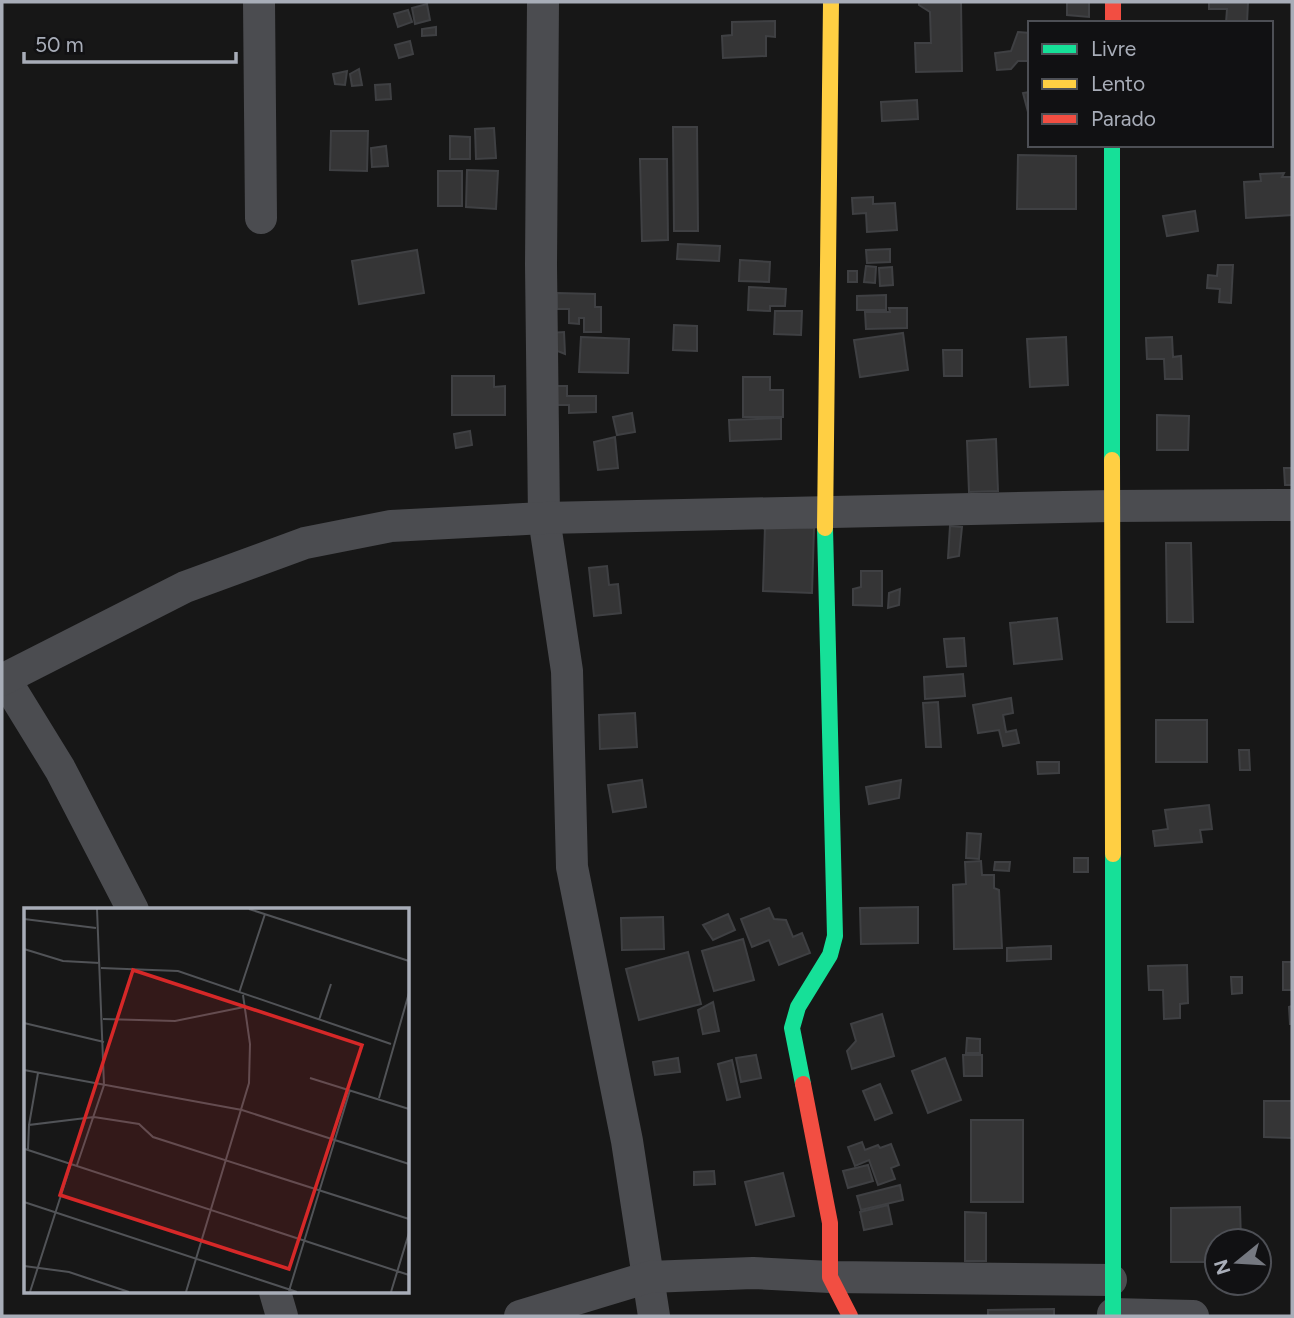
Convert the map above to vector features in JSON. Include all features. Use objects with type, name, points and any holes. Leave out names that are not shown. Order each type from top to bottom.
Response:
[{"type":"street","points":[[259,2],[261,218]]},
{"type":"street","points":[[544,2],[541,251],[544,518],[566,671],[572,867],[627,1141],[654,1316]]},
{"type":"street","points":[[831,2],[825,512],[835,936],[830,955],[798,1007],[792,1028],[830,1223],[830,1277],[850,1316]]},
{"type":"street","points":[[1113,2],[1113,21]]},
{"type":"street","points":[[1112,147],[1113,1315],[1193,1316]]},
{"type":"street","points":[[132,908],[60,769],[3,679],[185,587],[305,543],[391,526],[544,518],[1112,506],[1292,505]]},
{"type":"street","points":[[520,1316],[649,1277],[753,1273],[830,1277],[1111,1280]]},
{"type":"street","points":[[276,1294],[282,1316]]},
{"type":"building","points":[[919,2],[961,2],[962,71],[916,72],[915,43],[931,43],[930,12],[919,5]]},
{"type":"building","points":[[1067,2],[1089,2],[1089,17],[1067,15]]},
{"type":"building","points":[[1209,2],[1248,2],[1247,21],[1226,21],[1227,9],[1209,9]]},
{"type":"building","points":[[427,4],[430,20],[415,24],[412,8]]},
{"type":"building","points":[[408,10],[412,22],[398,27],[394,14]]},
{"type":"building","points":[[775,21],[775,37],[766,36],[766,56],[723,58],[722,36],[732,35],[732,22]]},
{"type":"building","points":[[436,27],[436,35],[422,36],[422,29]]},
{"type":"building","points":[[1018,32],[1028,33],[1028,61],[1018,61],[1011,69],[997,70],[995,53],[1011,51]]},
{"type":"building","points":[[410,41],[413,54],[399,58],[395,45]]},
{"type":"building","points":[[359,69],[362,85],[352,86],[350,74]]},
{"type":"building","points":[[347,71],[345,85],[335,84],[333,74]]},
{"type":"building","points":[[390,84],[391,99],[376,100],[375,85]]},
{"type":"building","points":[[1028,92],[1028,112],[1023,93]]},
{"type":"building","points":[[917,100],[918,119],[882,121],[881,102]]},
{"type":"building","points":[[673,127],[697,127],[698,231],[674,231]]},
{"type":"building","points":[[494,128],[496,158],[476,159],[475,129]]},
{"type":"building","points":[[331,131],[368,131],[367,171],[330,170]]},
{"type":"building","points":[[450,136],[470,137],[470,159],[450,159]]},
{"type":"building","points":[[386,146],[388,166],[372,167],[371,148]]},
{"type":"building","points":[[1018,155],[1076,156],[1076,209],[1017,209]]},
{"type":"building","points":[[640,159],[667,159],[668,240],[642,241]]},
{"type":"building","points":[[467,170],[498,171],[496,209],[466,207]]},
{"type":"building","points":[[438,171],[462,171],[462,206],[438,206]]},
{"type":"building","points":[[1284,173],[1282,177],[1292,177],[1292,215],[1246,218],[1244,182],[1261,181],[1260,174]]},
{"type":"building","points":[[873,197],[873,204],[895,203],[897,230],[867,232],[866,213],[853,214],[852,198]]},
{"type":"building","points":[[1195,211],[1198,231],[1167,236],[1163,216]]},
{"type":"building","points":[[678,244],[720,246],[719,261],[677,259]]},
{"type":"building","points":[[890,249],[890,262],[867,263],[866,250]]},
{"type":"building","points":[[417,250],[424,293],[359,304],[352,261]]},
{"type":"building","points":[[740,260],[770,262],[769,282],[739,281]]},
{"type":"building","points":[[1218,265],[1233,265],[1231,303],[1219,302],[1220,289],[1207,288],[1208,275],[1217,276]]},
{"type":"building","points":[[866,266],[876,267],[875,283],[864,282]]},
{"type":"building","points":[[892,267],[893,285],[880,286],[879,268]]},
{"type":"building","points":[[848,271],[857,271],[857,282],[848,282]]},
{"type":"building","points":[[749,287],[786,289],[785,306],[770,306],[770,311],[748,310]]},
{"type":"building","points":[[557,293],[595,294],[595,307],[601,307],[601,332],[584,332],[584,318],[579,318],[579,324],[569,323],[569,309],[557,309]]},
{"type":"building","points":[[886,295],[886,310],[857,310],[857,296]]},
{"type":"building","points":[[889,308],[907,308],[907,328],[866,329],[865,312],[890,312]]},
{"type":"building","points":[[775,311],[802,311],[801,335],[774,334]]},
{"type":"building","points":[[674,325],[697,326],[697,351],[673,350]]},
{"type":"building","points":[[564,332],[565,354],[555,350],[550,333]]},
{"type":"building","points":[[903,333],[908,370],[860,377],[854,340]]},
{"type":"building","points":[[581,337],[629,339],[628,373],[579,372]]},
{"type":"building","points":[[1066,337],[1068,385],[1030,387],[1027,339]]},
{"type":"building","points":[[1172,337],[1173,357],[1181,356],[1182,379],[1165,379],[1164,359],[1147,359],[1146,338]]},
{"type":"building","points":[[943,350],[962,350],[962,376],[944,376]]},
{"type":"building","points":[[452,376],[494,376],[494,387],[505,386],[505,415],[452,415]]},
{"type":"building","points":[[743,377],[770,377],[770,390],[783,390],[783,417],[743,417]]},
{"type":"building","points":[[550,386],[567,386],[567,396],[596,396],[596,412],[569,413],[569,405],[557,405]]},
{"type":"building","points":[[632,413],[635,432],[617,435],[613,417]]},
{"type":"building","points":[[1157,415],[1189,416],[1188,450],[1157,450]]},
{"type":"building","points":[[781,418],[781,439],[730,441],[729,420]]},
{"type":"building","points":[[470,431],[472,445],[456,448],[454,434]]},
{"type":"building","points":[[615,437],[618,468],[598,470],[594,442]]},
{"type":"building","points":[[996,439],[998,491],[969,492],[967,441]]},
{"type":"building","points":[[1284,468],[1292,468],[1292,485],[1285,485]]},
{"type":"building","points":[[765,526],[814,528],[812,593],[763,591]]},
{"type":"building","points":[[950,526],[962,527],[959,556],[948,558]]},
{"type":"building","points":[[1166,543],[1191,543],[1193,622],[1167,622]]},
{"type":"building","points":[[607,566],[609,585],[618,584],[621,613],[594,616],[589,568]]},
{"type":"building","points":[[861,571],[882,571],[882,606],[853,605],[853,589],[861,587]]},
{"type":"building","points":[[900,589],[899,605],[888,608],[889,593]]},
{"type":"building","points":[[1057,618],[1062,659],[1014,664],[1010,623]]},
{"type":"building","points":[[964,638],[966,666],[947,667],[944,639]]},
{"type":"building","points":[[963,674],[965,696],[925,699],[924,677]]},
{"type":"building","points":[[1011,698],[1013,713],[1003,715],[1006,732],[1016,730],[1019,743],[1003,746],[999,730],[978,733],[973,705]]},
{"type":"building","points":[[938,702],[941,747],[926,747],[923,703]]},
{"type":"building","points":[[635,713],[637,747],[600,749],[599,715]]},
{"type":"building","points":[[1156,720],[1207,720],[1207,762],[1156,762]]},
{"type":"building","points":[[1239,750],[1249,750],[1250,770],[1240,770]]},
{"type":"building","points":[[1037,762],[1059,762],[1059,773],[1038,774]]},
{"type":"building","points":[[642,780],[646,807],[613,812],[608,785]]},
{"type":"building","points":[[901,780],[899,798],[869,804],[866,787]]},
{"type":"building","points":[[1209,805],[1212,829],[1200,830],[1202,842],[1155,846],[1153,831],[1168,829],[1165,810]]},
{"type":"building","points":[[967,833],[981,834],[979,859],[966,858]]},
{"type":"building","points":[[1074,858],[1088,858],[1088,872],[1074,872]]},
{"type":"building","points":[[981,861],[982,875],[994,875],[994,888],[999,890],[1002,948],[954,949],[953,885],[966,884],[965,862]]},
{"type":"building","points":[[995,862],[1010,862],[1009,871],[994,870]]},
{"type":"building","points":[[918,907],[918,943],[861,944],[860,908]]},
{"type":"building","points":[[769,908],[774,919],[786,920],[793,937],[802,933],[810,953],[779,965],[769,940],[752,947],[741,919]]},
{"type":"building","points":[[728,914],[735,930],[713,940],[703,925]]},
{"type":"building","points":[[663,917],[664,949],[622,950],[621,918]]},
{"type":"building","points":[[743,939],[754,980],[714,991],[702,951]]},
{"type":"building","points":[[1051,946],[1051,959],[1007,961],[1007,948]]},
{"type":"building","points":[[688,952],[701,1004],[639,1020],[626,969]]},
{"type":"building","points":[[1283,962],[1292,962],[1292,990],[1283,990]]},
{"type":"building","points":[[1187,965],[1188,1003],[1180,1004],[1180,1018],[1164,1019],[1163,990],[1149,990],[1148,966]]},
{"type":"building","points":[[1231,977],[1242,977],[1242,993],[1232,994]]},
{"type":"building","points":[[713,1002],[719,1031],[703,1034],[698,1010]]},
{"type":"building","points":[[1292,1006],[1292,1024],[1290,1024],[1289,1007]]},
{"type":"building","points":[[882,1014],[894,1056],[852,1069],[847,1051],[856,1041],[851,1024]]},
{"type":"building","points":[[967,1038],[980,1039],[980,1053],[966,1053]]},
{"type":"building","points":[[756,1055],[761,1078],[741,1082],[736,1058]]},
{"type":"building","points":[[963,1055],[982,1055],[982,1076],[964,1076]]},
{"type":"building","points":[[678,1058],[680,1072],[655,1075],[653,1062]]},
{"type":"building","points":[[945,1058],[961,1100],[928,1113],[912,1071]]},
{"type":"building","points":[[732,1060],[740,1097],[727,1100],[718,1064]]},
{"type":"building","points":[[880,1084],[892,1113],[875,1120],[863,1091]]},
{"type":"building","points":[[1264,1101],[1292,1101],[1292,1138],[1264,1137]]},
{"type":"building","points":[[971,1120],[1023,1120],[1023,1202],[971,1202]]},
{"type":"building","points":[[862,1142],[865,1150],[891,1144],[899,1165],[891,1168],[895,1179],[878,1185],[869,1160],[855,1166],[848,1147]]},
{"type":"building","points":[[868,1165],[873,1181],[848,1188],[843,1171]]},
{"type":"building","points":[[714,1171],[715,1184],[694,1185],[694,1172]]},
{"type":"building","points":[[783,1173],[794,1216],[756,1225],[745,1182]]},
{"type":"building","points":[[900,1185],[903,1200],[861,1210],[857,1196]]},
{"type":"building","points":[[888,1205],[892,1224],[864,1230],[860,1212]]},
{"type":"building","points":[[1240,1207],[1241,1227],[1203,1227],[1203,1262],[1171,1262],[1171,1208]]},
{"type":"building","points":[[965,1212],[986,1213],[986,1261],[965,1261]]},
{"type":"building","points":[[1054,1309],[1054,1316],[988,1316],[988,1310]]},
{"type":"traffic: fast","points":[[1112,147],[1112,460]]},
{"type":"traffic: fast","points":[[803,1084],[792,1028],[798,1007],[830,955],[835,936],[825,528]]},
{"type":"traffic: fast","points":[[1113,854],[1113,1316]]},
{"type":"traffic: slow","points":[[825,528],[831,2]]},
{"type":"traffic: slow","points":[[1112,460],[1113,854]]},
{"type":"traffic: jam","points":[[1113,2],[1113,21]]},
{"type":"traffic: jam","points":[[803,1084],[830,1223],[830,1277],[850,1316]]}]
